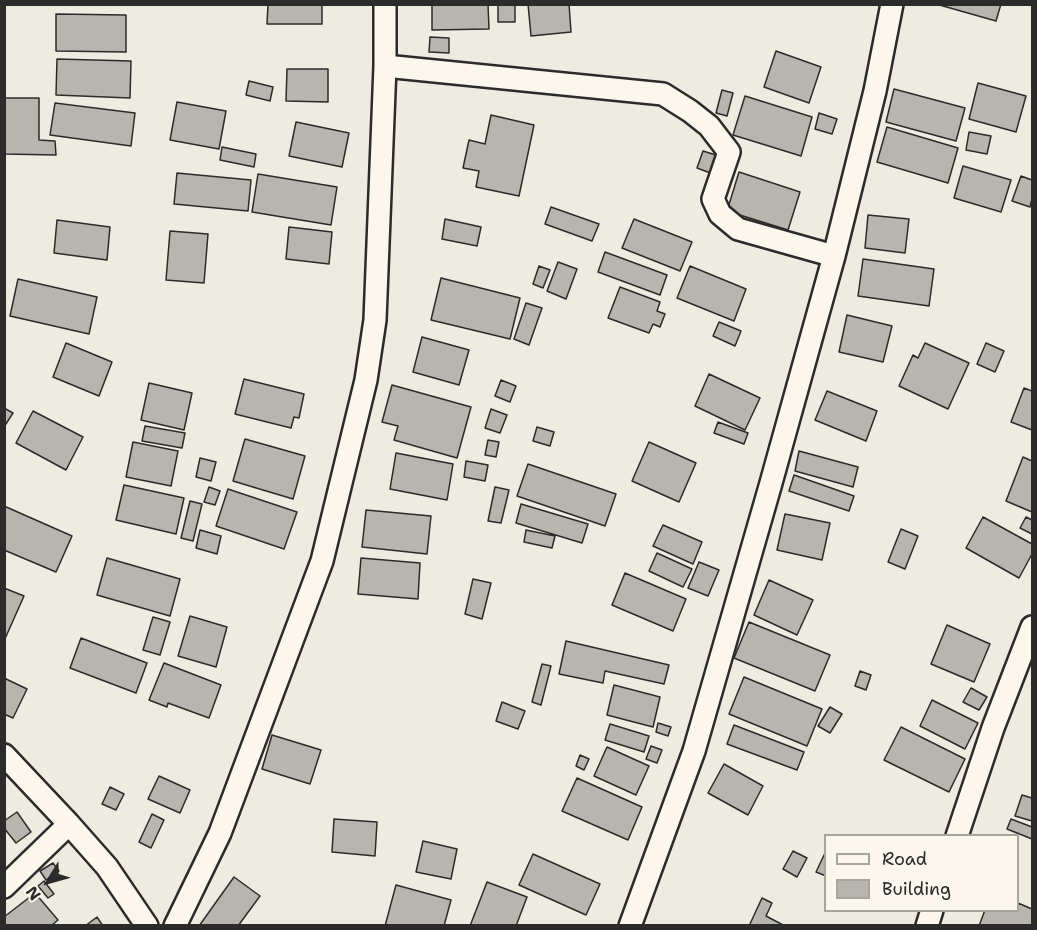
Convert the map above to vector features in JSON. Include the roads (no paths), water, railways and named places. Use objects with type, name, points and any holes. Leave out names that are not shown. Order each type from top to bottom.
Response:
[{"type":"street","points":[[175,926],[220,833],[322,561],[366,380],[375,320],[385,66],[385,4]]},
{"type":"street","points":[[630,926],[694,751],[771,483],[834,256],[875,91],[892,4]]},
{"type":"street","points":[[385,66],[663,94],[709,126],[729,152],[713,199],[720,214],[738,229],[834,256]]},
{"type":"street","points":[[958,834],[993,728],[1032,627]]},
{"type":"street","points":[[4,755],[107,867],[147,926]]},
{"type":"street","points":[[4,887],[69,824]]}]
